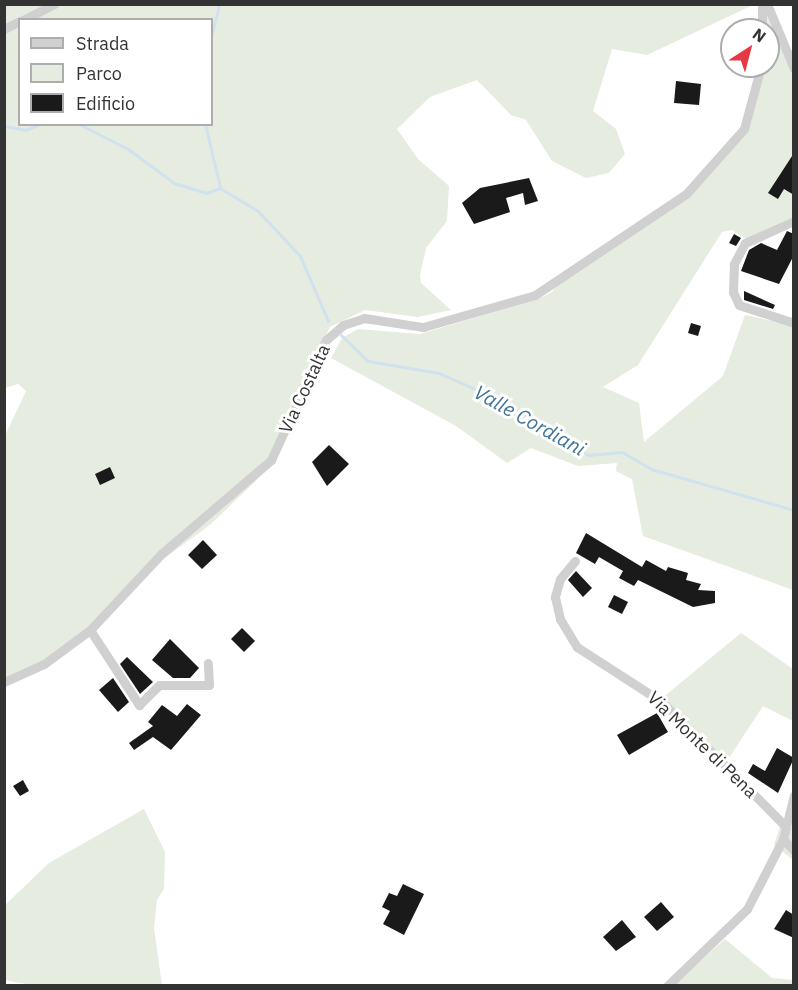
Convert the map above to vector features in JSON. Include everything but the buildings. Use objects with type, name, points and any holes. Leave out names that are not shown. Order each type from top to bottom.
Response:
[{"type":"street","points":[[25,18],[54,4]]},
{"type":"street","points":[[765,4],[784,42],[794,69]]},
{"type":"street","points":[[4,29],[18,22]]},
{"type":"street","points":[[784,42],[794,54]]},
{"type":"street","name":"Via Costalta","points":[[4,682],[44,664],[90,630],[161,555],[270,460],[326,340],[343,325],[364,318],[423,327],[535,295],[686,194],[744,129],[753,111],[758,78]]},
{"type":"street","points":[[794,221],[745,243],[734,264],[733,292],[739,305],[794,323]]},
{"type":"street","name":"Via Monte di Pena","points":[[575,561],[560,579],[555,597],[560,619],[577,647],[662,702],[784,825]]},
{"type":"street","points":[[90,630],[139,705],[159,685],[209,685],[208,663]]},
{"type":"street","points":[[667,986],[747,909],[783,839],[784,825],[794,795]]},
{"type":"street","points":[[783,839],[794,851]]},
{"type":"green space","points":[[4,5],[753,5],[725,18],[720,18],[720,21],[647,55],[612,49],[593,111],[616,129],[625,154],[609,173],[586,178],[552,161],[526,120],[511,115],[477,80],[430,97],[397,129],[418,159],[449,186],[447,221],[426,248],[420,275],[421,283],[451,310],[418,317],[365,310],[330,327],[282,423],[276,461],[211,524],[139,577],[89,635],[5,685],[5,436],[26,391],[18,384],[5,388]]},
{"type":"green space","points":[[762,5],[769,18],[761,18]]},
{"type":"green space","points":[[780,36],[793,59],[793,219],[746,239],[732,230],[722,232],[638,365],[603,387],[639,403],[644,442],[723,376],[745,315],[787,324],[793,314],[793,590],[643,536],[632,479],[616,471],[617,463],[578,466],[531,448],[507,463],[456,426],[331,358],[342,338],[358,329],[420,334],[536,300],[552,292],[569,269],[696,186],[751,123],[758,78],[780,78]]},
{"type":"green space","points":[[741,633],[793,669],[793,721],[763,706],[727,761],[661,699]]},
{"type":"green space","points":[[144,809],[165,852],[164,889],[157,900],[154,928],[162,985],[36,986],[5,980],[5,905],[49,863]]},
{"type":"green space","points":[[780,826],[793,827],[793,860],[774,845]]},
{"type":"green space","points":[[725,939],[772,978],[794,980],[793,986],[674,985]]},
{"type":"waterway","points":[[213,29],[219,4]]},
{"type":"waterway","name":"Valle Cordiani","points":[[4,126],[26,130],[35,126]]},
{"type":"waterway","name":"Valle Cordiani","points":[[83,126],[128,149],[174,183],[206,193],[220,188],[258,211],[300,256],[328,321]]},
{"type":"waterway","points":[[205,126],[220,187]]},
{"type":"waterway","name":"Valle Cordiani","points":[[341,335],[368,361],[439,373],[502,401],[588,455],[622,452],[651,469],[794,510]]}]
